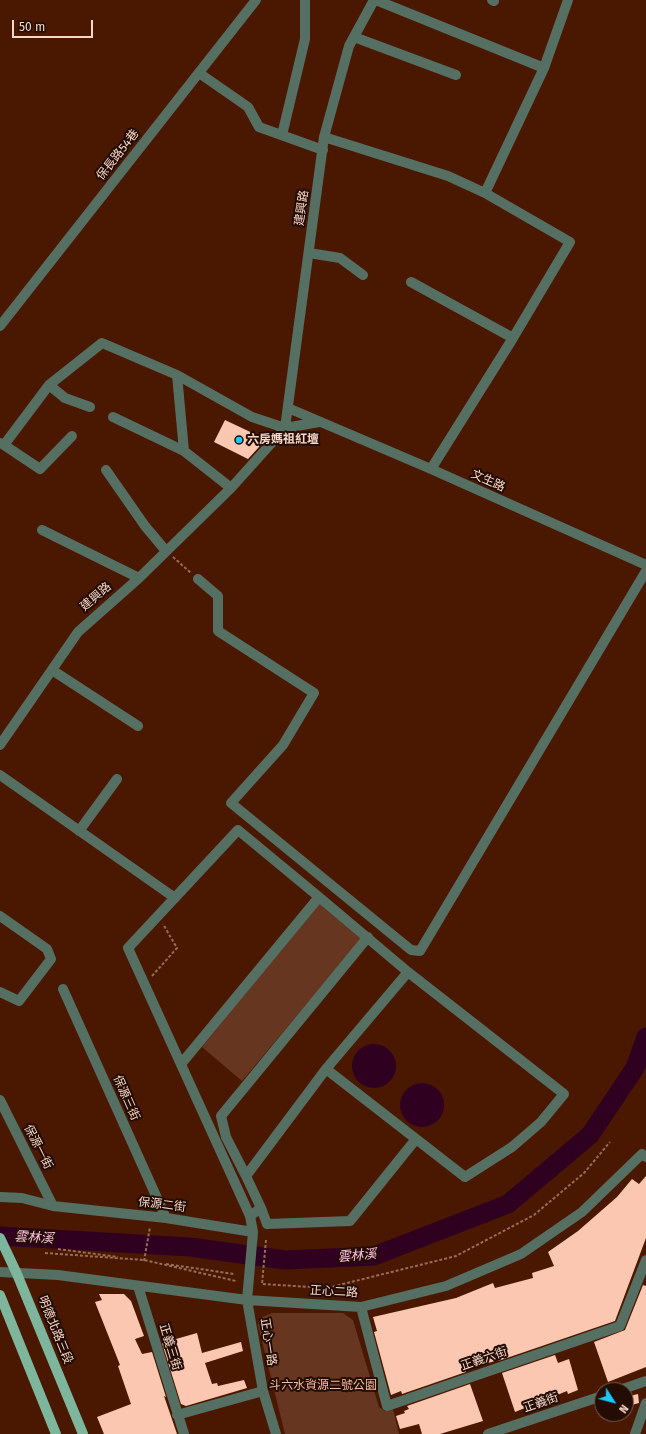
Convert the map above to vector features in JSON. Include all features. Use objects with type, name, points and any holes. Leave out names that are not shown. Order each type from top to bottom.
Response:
[{"type":"main road","name":"明德北路三段","points":[[0,1238],[17,1274],[83,1434]]},
{"type":"main road","points":[[0,1295],[56,1434]]},
{"type":"street","name":"保長路54巷","points":[[0,326],[256,0]]},
{"type":"street","points":[[282,136],[305,39],[305,0]]},
{"type":"street","points":[[375,0],[544,68]]},
{"type":"street","name":"建興路","points":[[0,745],[78,632],[139,578],[231,488],[286,428],[324,150],[324,137],[349,46],[375,0]]},
{"type":"street","points":[[484,193],[544,68],[568,0]]},
{"type":"street","points":[[354,36],[456,75]]},
{"type":"street","points":[[199,73],[248,107],[259,127],[324,150]]},
{"type":"street","points":[[324,137],[448,176],[484,193],[570,242],[513,338],[431,469]]},
{"type":"street","points":[[309,253],[340,258],[363,275]]},
{"type":"street","points":[[411,282],[513,338]]},
{"type":"street","points":[[72,436],[40,469],[2,444],[49,385],[102,343],[177,375],[252,417],[286,428],[319,422]]},
{"type":"street","points":[[177,375],[184,452]]},
{"type":"street","points":[[49,385],[65,398],[90,408]]},
{"type":"street","name":"文生路","points":[[288,408],[431,469],[646,565]]},
{"type":"street","points":[[112,417],[184,452],[231,488]]},
{"type":"street","points":[[106,470],[145,526],[166,551]]},
{"type":"street","points":[[42,530],[139,578]]},
{"type":"street","points":[[198,579],[218,596],[218,631],[314,693],[282,745],[231,803],[410,950],[420,951],[646,571]]},
{"type":"street","points":[[52,670],[138,726]]},
{"type":"street","points":[[0,775],[175,898]]},
{"type":"street","points":[[79,831],[118,779]]},
{"type":"street","points":[[247,1298],[253,1236],[250,1216],[128,948],[238,830],[368,937],[408,972],[564,1094],[541,1122],[512,1147],[465,1177],[326,1069]]},
{"type":"street","points":[[181,1064],[319,897]]},
{"type":"street","points":[[0,916],[47,950],[51,959],[19,1001],[0,992]]},
{"type":"street","points":[[368,937],[222,1116],[226,1137],[246,1176],[267,1224],[350,1221],[416,1139]]},
{"type":"street","points":[[246,1176],[326,1069],[408,972]]},
{"type":"street","name":"保源三街","points":[[63,989],[166,1218]]},
{"type":"street","name":"保源一街","points":[[0,1100],[53,1206]]},
{"type":"street","name":"正心二路","points":[[0,1272],[58,1275],[138,1286],[247,1298],[361,1307],[446,1286],[522,1254],[582,1212],[642,1154],[646,1157]]},
{"type":"street","name":"保源二街","points":[[0,1197],[22,1198],[53,1206],[166,1218],[253,1236]]},
{"type":"street","points":[[250,1216],[261,1208]]},
{"type":"street","name":"正義六街","points":[[361,1307],[388,1406],[620,1326],[646,1260]]},
{"type":"street","name":"正義三街","points":[[138,1286],[184,1434]]},
{"type":"street","name":"正心一路","points":[[247,1298],[263,1391],[276,1434]]},
{"type":"street","points":[[634,1385],[646,1381]]},
{"type":"street","points":[[177,1415],[263,1391]]},
{"type":"street","name":"正義街","points":[[488,1434],[594,1399]]},
{"type":"street","points":[[635,1434],[646,1403]]},
{"type":"path","points":[[166,551],[198,579]]},
{"type":"path","points":[[144,984],[177,948],[158,916]]},
{"type":"path","points":[[266,1240],[262,1284],[327,1288],[456,1256],[534,1216],[584,1173],[610,1142]]},
{"type":"path","points":[[144,1261],[150,1228]]},
{"type":"path","points":[[58,1249],[234,1274]]},
{"type":"path","points":[[45,1253],[136,1260],[236,1281]]},
{"type":"green space","points":[[320,901],[362,938],[242,1081],[202,1047]]},
{"type":"green space","name":"斗六水資源二號公園","points":[[272,1313],[343,1313],[353,1320],[379,1407],[385,1411],[393,1409],[399,1434],[285,1434],[258,1325],[260,1318]]},
{"type":"shaded area","points":[[374,1044],[386,1048],[392,1054],[396,1066],[392,1078],[386,1084],[374,1088],[362,1084],[356,1078],[352,1066],[356,1054],[362,1048]]},
{"type":"shaded area","points":[[422,1083],[434,1087],[440,1093],[444,1105],[440,1117],[434,1123],[422,1127],[410,1123],[404,1117],[400,1105],[404,1093],[410,1087]]},
{"type":"building","name":"六房媽祖紅壇","points":[[225,420],[263,438],[259,447],[248,459],[214,442]]},
{"type":"building","points":[[646,1176],[646,1238],[615,1321],[498,1361],[465,1370],[466,1372],[402,1394],[401,1391],[391,1395],[374,1332],[377,1331],[373,1317],[456,1298],[493,1283],[495,1288],[533,1278],[532,1273],[554,1266],[548,1252],[578,1231],[617,1197],[632,1179],[639,1184]]},
{"type":"building","points":[[643,1285],[646,1286],[646,1367],[608,1382],[594,1342],[625,1330]]},
{"type":"building","points":[[99,1294],[124,1294],[131,1301],[144,1336],[135,1339],[142,1354],[152,1352],[166,1397],[164,1396],[177,1434],[104,1434],[97,1417],[131,1404],[118,1366],[120,1365],[95,1302],[102,1300]]},
{"type":"building","points":[[197,1333],[202,1353],[241,1342],[243,1351],[205,1363],[212,1384],[217,1383],[218,1386],[244,1380],[247,1388],[186,1406],[181,1404],[162,1343]]},
{"type":"building","points":[[555,1355],[558,1363],[569,1359],[578,1390],[568,1394],[567,1391],[515,1412],[502,1373]]},
{"type":"building","points":[[470,1384],[483,1421],[440,1434],[422,1434],[419,1424],[400,1429],[396,1416],[405,1413],[404,1411],[409,1409],[407,1406]]},
{"type":"building","points":[[638,1394],[639,1403],[634,1404],[634,1395]]},
{"type":"waterway","name":"雲林溪","points":[[0,1236],[190,1247],[285,1260],[374,1256],[508,1204],[590,1135],[635,1068],[646,1037]]},
{"type":"place","name":"六房媽祖紅壇","points":[[239,440]]}]
